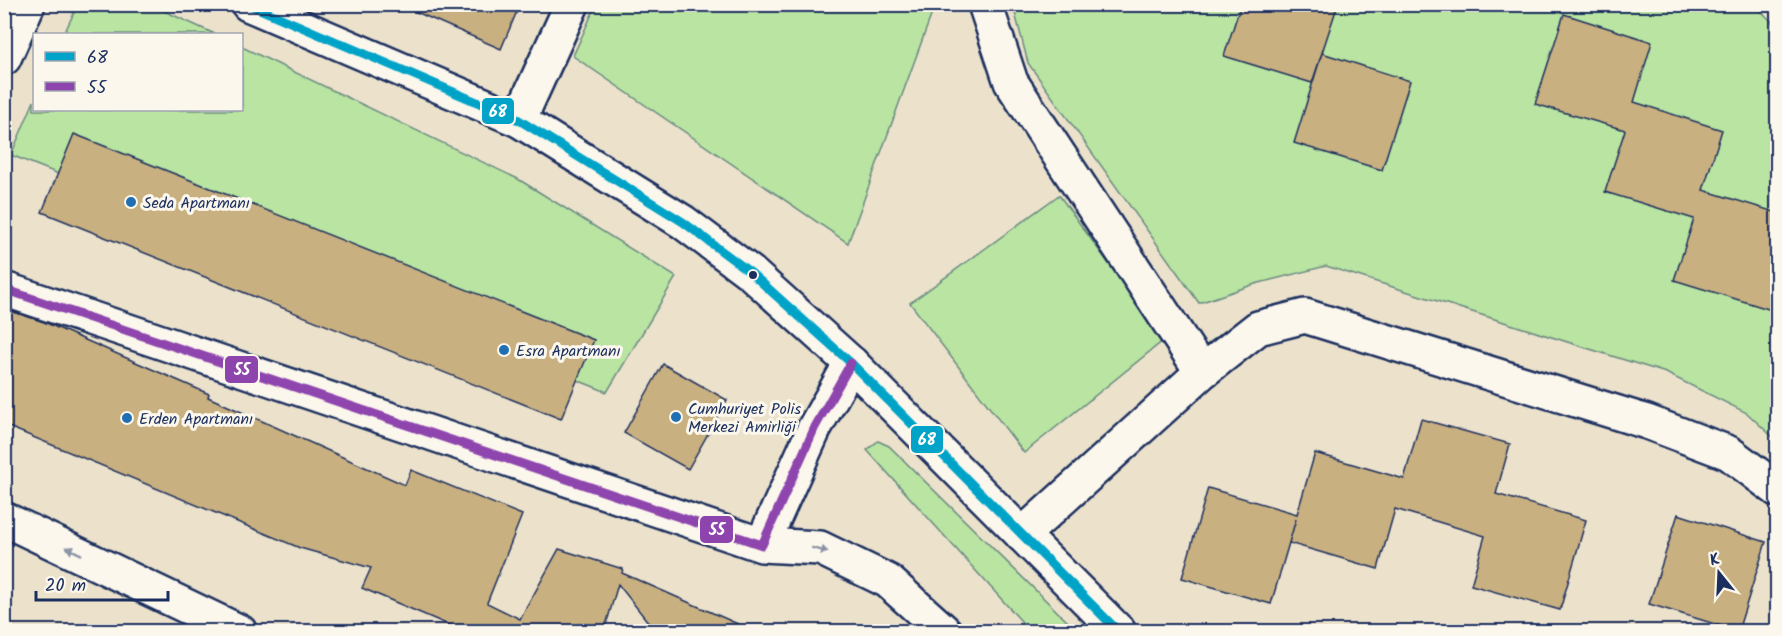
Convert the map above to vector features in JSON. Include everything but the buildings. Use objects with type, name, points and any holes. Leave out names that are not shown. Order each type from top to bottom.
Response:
[{"type":"street","points":[[4,58],[28,4]]},
{"type":"street","points":[[248,4],[519,120],[683,222],[752,273],[851,363],[1119,632]]},
{"type":"street","points":[[519,120],[572,4]]},
{"type":"street","points":[[985,4],[1011,82],[1202,372]]},
{"type":"street","points":[[4,288],[762,544],[820,548],[888,581],[945,632]]},
{"type":"street","points":[[1022,535],[1202,372],[1258,328],[1305,316],[1647,422],[1729,453],[1778,490]]},
{"type":"street","points":[[762,544],[815,427],[851,363]]},
{"type":"street","points":[[4,519],[240,632]]},
{"type":"green space","points":[[78,4],[151,5],[213,33],[64,33]]},
{"type":"green space","points":[[596,5],[935,5],[848,243],[573,56]]},
{"type":"green space","points":[[1013,5],[1755,5],[1777,27],[1777,441],[1747,413],[1666,373],[1326,266],[1255,284],[1199,303],[1028,63]]},
{"type":"green space","points":[[243,47],[518,179],[676,277],[607,392],[11,155],[33,103],[33,111],[243,111]]},
{"type":"green space","points":[[1059,195],[1164,340],[1024,453],[910,303]]},
{"type":"green space","points":[[878,441],[889,446],[1077,631],[1030,631],[867,450]]},
{"type":"transit line","name":"68","points":[[248,4],[519,120],[683,222],[751,273],[851,363],[1119,632]]},
{"type":"transit line","name":"55","points":[[4,289],[762,545],[815,427],[851,363]]},
{"type":"place","name":"Seda Apartmanı","points":[[131,202]]},
{"type":"place","name":"Esra Apartmanı","points":[[504,350]]},
{"type":"place","name":"Cumhuriyet Polis Merkezi Amirliği","points":[[676,417]]},
{"type":"place","name":"Erden Apartmanı","points":[[127,418]]}]
